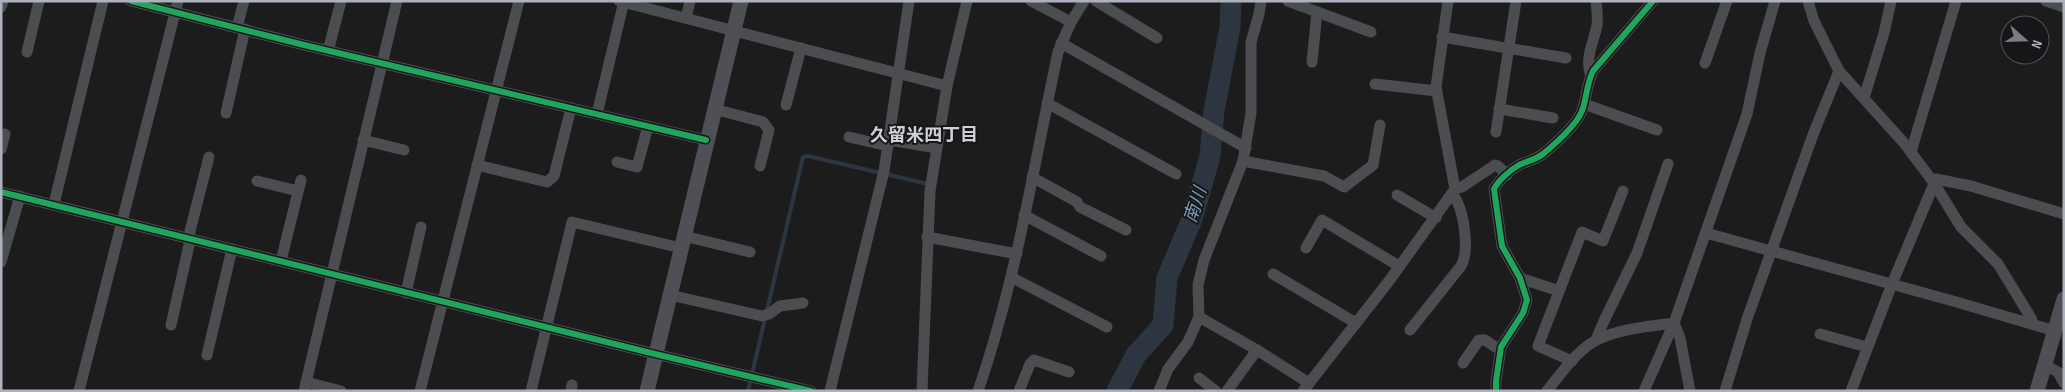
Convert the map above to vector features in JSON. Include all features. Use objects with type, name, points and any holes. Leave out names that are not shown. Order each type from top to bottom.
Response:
[{"type":"street","points":[[1,7],[3,1]]},
{"type":"street","points":[[27,52],[39,1]]},
{"type":"street","points":[[54,204],[103,1]]},
{"type":"street","points":[[131,1],[176,7],[241,28],[328,50],[706,140]]},
{"type":"street","points":[[226,114],[244,1]]},
{"type":"street","points":[[328,50],[341,1]]},
{"type":"street","points":[[341,391],[305,387],[397,1]]},
{"type":"street","points":[[420,391],[519,1]]},
{"type":"street","points":[[686,18],[690,1]]},
{"type":"street","points":[[646,391],[741,1]]},
{"type":"street","points":[[830,391],[884,171],[908,1]]},
{"type":"street","points":[[922,391],[930,191],[947,86],[967,1]]},
{"type":"street","points":[[1031,1],[1071,22]]},
{"type":"street","points":[[978,391],[998,331],[1017,254],[1061,43],[1084,1]]},
{"type":"street","points":[[1096,1],[1157,38]]},
{"type":"street","points":[[1159,391],[1168,369],[1188,342],[1199,318],[1198,285],[1204,260],[1243,161],[1251,114],[1251,42],[1259,14],[1260,1]]},
{"type":"street","points":[[1288,1],[1310,7],[1371,32]]},
{"type":"street","points":[[1410,330],[1461,266],[1464,259],[1464,225],[1454,192],[1436,91],[1447,1]]},
{"type":"street","points":[[1496,132],[1516,1]]},
{"type":"street","points":[[1591,76],[1588,67],[1589,53],[1597,24],[1596,1]]},
{"type":"street","points":[[1496,391],[1500,350],[1520,319],[1526,305],[1526,297],[1520,278],[1502,246],[1493,193],[1496,186],[1507,175],[1518,166],[1532,162],[1544,153],[1577,121],[1584,104],[1587,84],[1591,76],[1653,1]]},
{"type":"street","points":[[1705,63],[1727,1]]},
{"type":"street","points":[[1644,391],[1674,323],[1747,114],[1760,53],[1775,1]]},
{"type":"street","points":[[1808,1],[1814,21],[1839,71],[1911,152],[1934,183],[1961,227],[1998,264],[2033,324]]},
{"type":"street","points":[[1864,98],[1884,32],[1891,1]]},
{"type":"street","points":[[1911,152],[1956,1]]},
{"type":"street","points":[[2046,1],[2064,6]]},
{"type":"street","points":[[597,114],[622,2],[947,86]]},
{"type":"street","points":[[79,391],[176,7]]},
{"type":"street","points":[[1310,7],[1312,62]]},
{"type":"street","points":[[1442,37],[1566,58]]},
{"type":"street","points":[[1061,43],[1246,148]]},
{"type":"street","points":[[786,105],[801,48]]},
{"type":"street","points":[[1725,391],[1747,319],[1814,132],[1839,71]]},
{"type":"street","points":[[1375,84],[1436,91]]},
{"type":"street","points":[[1047,103],[1176,174]]},
{"type":"street","points":[[1584,104],[1657,130]]},
{"type":"street","points":[[477,165],[547,182],[554,176],[571,108]]},
{"type":"street","points":[[714,109],[764,122],[769,130],[760,166]]},
{"type":"street","points":[[1499,109],[1553,118]]},
{"type":"street","points":[[1243,161],[1324,176],[1344,187],[1373,165],[1380,125]]},
{"type":"street","points":[[618,162],[637,167],[648,126]]},
{"type":"street","points":[[1,148],[5,134]]},
{"type":"street","points":[[849,137],[931,147]]},
{"type":"street","points":[[363,140],[404,150]]},
{"type":"street","points":[[170,325],[209,157]]},
{"type":"street","points":[[1596,340],[1637,253],[1668,164]]},
{"type":"street","points":[[1199,318],[1257,350],[1306,387],[1400,266],[1454,192],[1495,165],[1507,175]]},
{"type":"street","points":[[1032,177],[1077,202],[1080,207],[1126,230]]},
{"type":"street","points":[[1851,391],[1892,284],[1936,179],[1971,186],[2064,214]]},
{"type":"street","points":[[257,181],[300,186],[281,261]]},
{"type":"street","points":[[1572,361],[1538,346],[1582,232],[1603,241],[1623,191]]},
{"type":"street","points":[[1,192],[546,328],[811,391]]},
{"type":"street","points":[[1397,195],[1436,218]]},
{"type":"street","points":[[1,262],[20,196]]},
{"type":"street","points":[[1024,215],[1101,256]]},
{"type":"street","points":[[1306,248],[1322,220],[1400,266]]},
{"type":"street","points":[[531,391],[572,222],[750,252]]},
{"type":"street","points":[[406,293],[421,227]]},
{"type":"street","points":[[1706,233],[2055,331]]},
{"type":"street","points":[[927,237],[1017,254]]},
{"type":"street","points":[[207,355],[232,249]]},
{"type":"street","points":[[1273,274],[1356,323]]},
{"type":"street","points":[[1011,277],[1107,327]]},
{"type":"street","points":[[1520,278],[1559,291]]},
{"type":"street","points":[[670,295],[762,316],[780,306],[803,303]]},
{"type":"street","points":[[2037,391],[2064,300]]},
{"type":"street","points":[[1547,391],[1572,361],[1596,340],[1620,331],[1674,323]]},
{"type":"street","points":[[1674,323],[1680,338],[1690,391]]},
{"type":"street","points":[[1820,334],[1867,347]]},
{"type":"street","points":[[1463,363],[1479,340],[1485,340],[1500,350]]},
{"type":"street","points":[[1227,391],[1257,350]]},
{"type":"street","points":[[1019,391],[1030,364],[1034,360],[1069,372]]},
{"type":"street","points":[[2045,365],[2058,372],[2064,383]]},
{"type":"street","points":[[1200,378],[1216,391]]},
{"type":"waterway","name":"南川","points":[[1117,391],[1136,355],[1163,325],[1167,278],[1192,219],[1210,156],[1214,111],[1230,27],[1231,1]]},
{"type":"waterway","points":[[748,391],[803,157],[808,156],[928,184],[928,181]]},
{"type":"cycle path","points":[[131,1],[304,45],[706,140]]},
{"type":"cycle path","points":[[1496,391],[1501,347],[1523,313],[1527,300],[1520,278],[1502,246],[1494,189],[1508,173],[1519,165],[1543,154],[1572,127],[1581,114],[1593,71],[1653,1]]},
{"type":"cycle path","points":[[1,192],[811,391]]},
{"type":"district","name":"久留米四丁目","points":[[924,135]]}]
